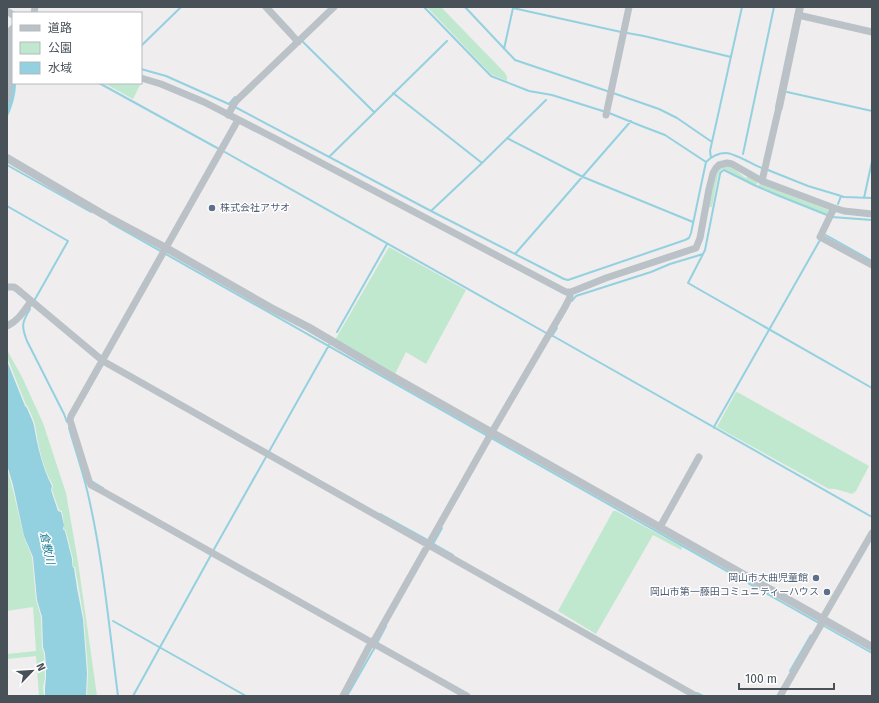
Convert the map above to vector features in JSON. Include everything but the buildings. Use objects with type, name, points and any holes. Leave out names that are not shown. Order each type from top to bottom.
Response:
[{"type":"street","points":[[266,7],[298,40]]},
{"type":"street","points":[[231,109],[298,40],[334,7]]},
{"type":"street","points":[[606,113],[629,7]]},
{"type":"street","points":[[762,181],[799,11],[872,32]]},
{"type":"street","points":[[7,100],[10,83],[11,33]]},
{"type":"street","points":[[142,78],[231,109],[238,120],[563,290],[570,292],[696,248],[700,238],[713,173],[719,165],[727,163],[732,164],[762,181],[834,208],[844,211],[872,214]]},
{"type":"street","points":[[238,120],[70,420],[91,484],[466,696]]},
{"type":"street","points":[[7,158],[164,251],[490,436],[660,527],[821,623],[872,647]]},
{"type":"street","points":[[834,208],[820,236],[872,264]]},
{"type":"street","points":[[7,287],[14,287],[17,289],[103,361],[429,543],[696,696]]},
{"type":"street","points":[[343,696],[374,645],[375,639],[429,543],[565,307],[570,297],[570,292]]},
{"type":"street","points":[[7,326],[21,315],[33,302]]},
{"type":"street","points":[[660,527],[699,457]]},
{"type":"street","points":[[780,696],[872,533]]},
{"type":"green space","points":[[427,7],[441,7],[505,73],[507,81],[491,74]]},
{"type":"green space","points":[[106,84],[140,84],[133,99]]},
{"type":"green space","points":[[728,166],[746,178],[748,176],[757,181],[757,184],[755,185],[725,169],[722,169],[718,175],[712,207],[708,207],[714,178],[720,167]]},
{"type":"green space","points":[[760,183],[831,211],[829,215],[759,188]]},
{"type":"green space","points":[[389,247],[466,290],[426,364],[406,352],[395,374],[335,340]]},
{"type":"green space","points":[[7,350],[22,377],[43,423],[66,493],[78,562],[97,696],[87,696],[88,672],[84,619],[75,567],[72,566],[73,559],[66,531],[64,529],[62,511],[59,510],[52,490],[53,485],[46,472],[34,423],[7,357]]},
{"type":"green space","points":[[736,392],[869,466],[856,491],[852,494],[829,489],[717,427]]},
{"type":"green space","points":[[7,468],[24,537],[32,557],[36,600],[41,617],[45,677],[43,687],[44,696],[39,696],[36,656],[7,659],[7,654],[36,651],[33,607],[7,611]]},
{"type":"green space","points":[[613,511],[616,511],[682,547],[681,550],[653,535],[596,634],[558,611]]},
{"type":"water","points":[[12,84],[16,84],[11,110],[7,118],[7,109]]},
{"type":"water","name":"倉敷川","points":[[7,361],[33,422],[41,457],[52,486],[51,490],[58,511],[61,512],[64,525],[63,529],[65,531],[72,559],[72,566],[74,568],[83,619],[87,673],[86,696],[45,696],[46,665],[43,647],[42,617],[37,600],[33,557],[24,536],[7,465]]},
{"type":"waterway","points":[[142,45],[181,7]]},
{"type":"waterway","points":[[424,7],[491,76],[529,91],[552,95],[609,113],[665,135],[706,162]]},
{"type":"waterway","points":[[465,7],[515,60],[659,109],[677,118],[712,142]]},
{"type":"waterway","points":[[711,158],[710,151],[742,7]]},
{"type":"waterway","points":[[743,154],[774,7]]},
{"type":"waterway","points":[[513,8],[621,32]]},
{"type":"waterway","points":[[504,49],[513,8]]},
{"type":"waterway","points":[[627,33],[731,57]]},
{"type":"waterway","points":[[301,40],[374,112]]},
{"type":"waterway","points":[[329,157],[447,41]]},
{"type":"waterway","points":[[142,69],[166,76],[231,105]]},
{"type":"waterway","points":[[101,84],[219,149]]},
{"type":"waterway","points":[[787,92],[872,111]]},
{"type":"waterway","points":[[393,93],[482,163]]},
{"type":"waterway","points":[[229,104],[235,97]]},
{"type":"waterway","points":[[431,211],[546,100]]},
{"type":"waterway","points":[[235,107],[431,211],[568,280],[689,238],[706,162],[713,157],[726,153],[739,157],[762,168]]},
{"type":"waterway","points":[[515,254],[631,121]]},
{"type":"waterway","points":[[507,138],[583,177],[693,222]]},
{"type":"waterway","points":[[223,151],[548,334]]},
{"type":"waterway","points":[[864,198],[872,161]]},
{"type":"waterway","points":[[7,165],[91,212]]},
{"type":"waterway","points":[[572,301],[576,296],[703,254],[720,174],[724,170],[754,185],[832,217],[872,220]]},
{"type":"waterway","points":[[768,170],[808,186],[844,197],[872,198]]},
{"type":"waterway","points":[[838,204],[841,196]]},
{"type":"waterway","points":[[7,206],[68,241],[34,301]]},
{"type":"waterway","points":[[109,222],[872,653]]},
{"type":"waterway","points":[[824,234],[872,261]]},
{"type":"waterway","points":[[714,428],[820,240]]},
{"type":"waterway","points":[[337,332],[387,244]]},
{"type":"waterway","points":[[703,254],[688,283],[872,388]]},
{"type":"waterway","points":[[30,309],[23,324],[25,336],[67,422]]},
{"type":"waterway","points":[[552,336],[557,328]]},
{"type":"waterway","points":[[553,336],[872,517]]},
{"type":"waterway","points":[[213,551],[329,345]]},
{"type":"waterway","points":[[69,428],[93,515],[105,592],[118,696]]},
{"type":"waterway","points":[[93,482],[103,488]]},
{"type":"waterway","points":[[380,514],[429,541]]},
{"type":"waterway","points":[[433,544],[442,528]]},
{"type":"waterway","points":[[432,543],[453,555]]},
{"type":"waterway","points":[[133,696],[211,555]]},
{"type":"waterway","points":[[113,621],[246,696]]},
{"type":"waterway","points":[[377,643],[386,626]]},
{"type":"waterway","points":[[790,671],[811,635]]},
{"type":"waterway","points":[[347,696],[375,647]]},
{"type":"waterway","points":[[697,693],[703,696]]},
{"type":"place","name":"株式会社アサオ","points":[[212,208]]},
{"type":"place","name":"岡山市大曲児童館","points":[[816,578]]},
{"type":"place","name":"岡山市第一藤田コミュニティーハウス","points":[[827,592]]}]
